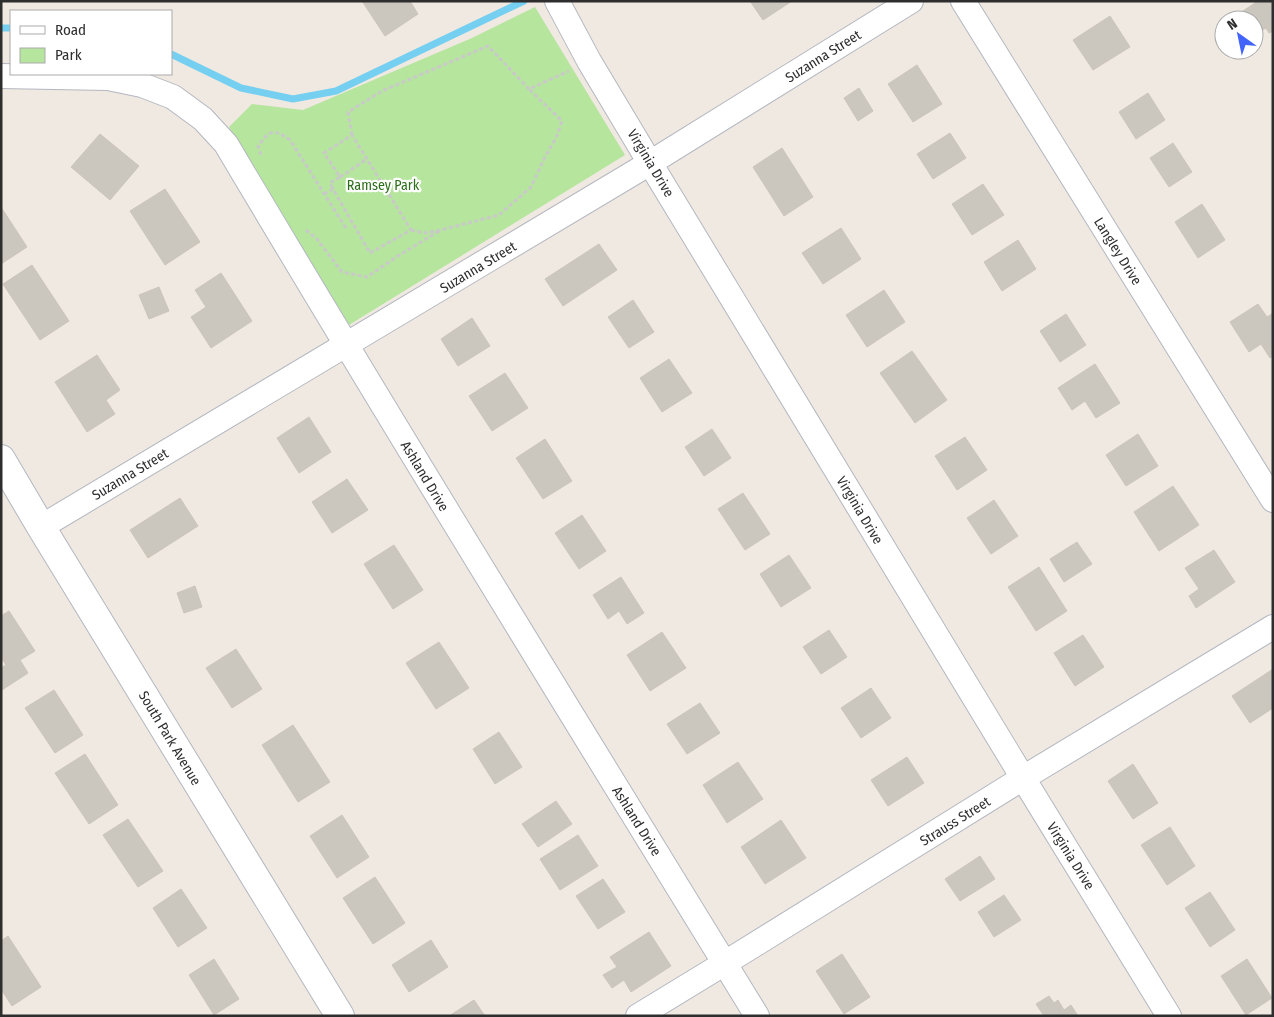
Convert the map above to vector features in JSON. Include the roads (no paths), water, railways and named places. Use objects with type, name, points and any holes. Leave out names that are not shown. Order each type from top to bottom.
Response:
[{"type":"street","name":"Virginia Drive","points":[[557,1],[589,60],[650,163],[1168,1016]]},
{"type":"street","name":"Suzanna Street","points":[[41,527],[650,163],[911,1]]},
{"type":"street","name":"Langley Drive","points":[[964,1],[1273,500]]},
{"type":"street","name":"Ashland Drive","points":[[1,76],[108,78],[142,85],[173,97],[203,119],[226,144],[346,346],[757,1016]]},
{"type":"street","name":"South Park Avenue","points":[[1,459],[340,1016]]},
{"type":"street","name":"Strauss Street","points":[[638,1016],[1023,778],[1273,627]]},
{"type":"waterway","points":[[172,54],[241,88],[293,99],[336,91],[524,1]]},
{"type":"waterway","points":[[1,28],[10,28]]},
{"type":"park label","name":"Ramsey Park","points":[[383,185]]}]
